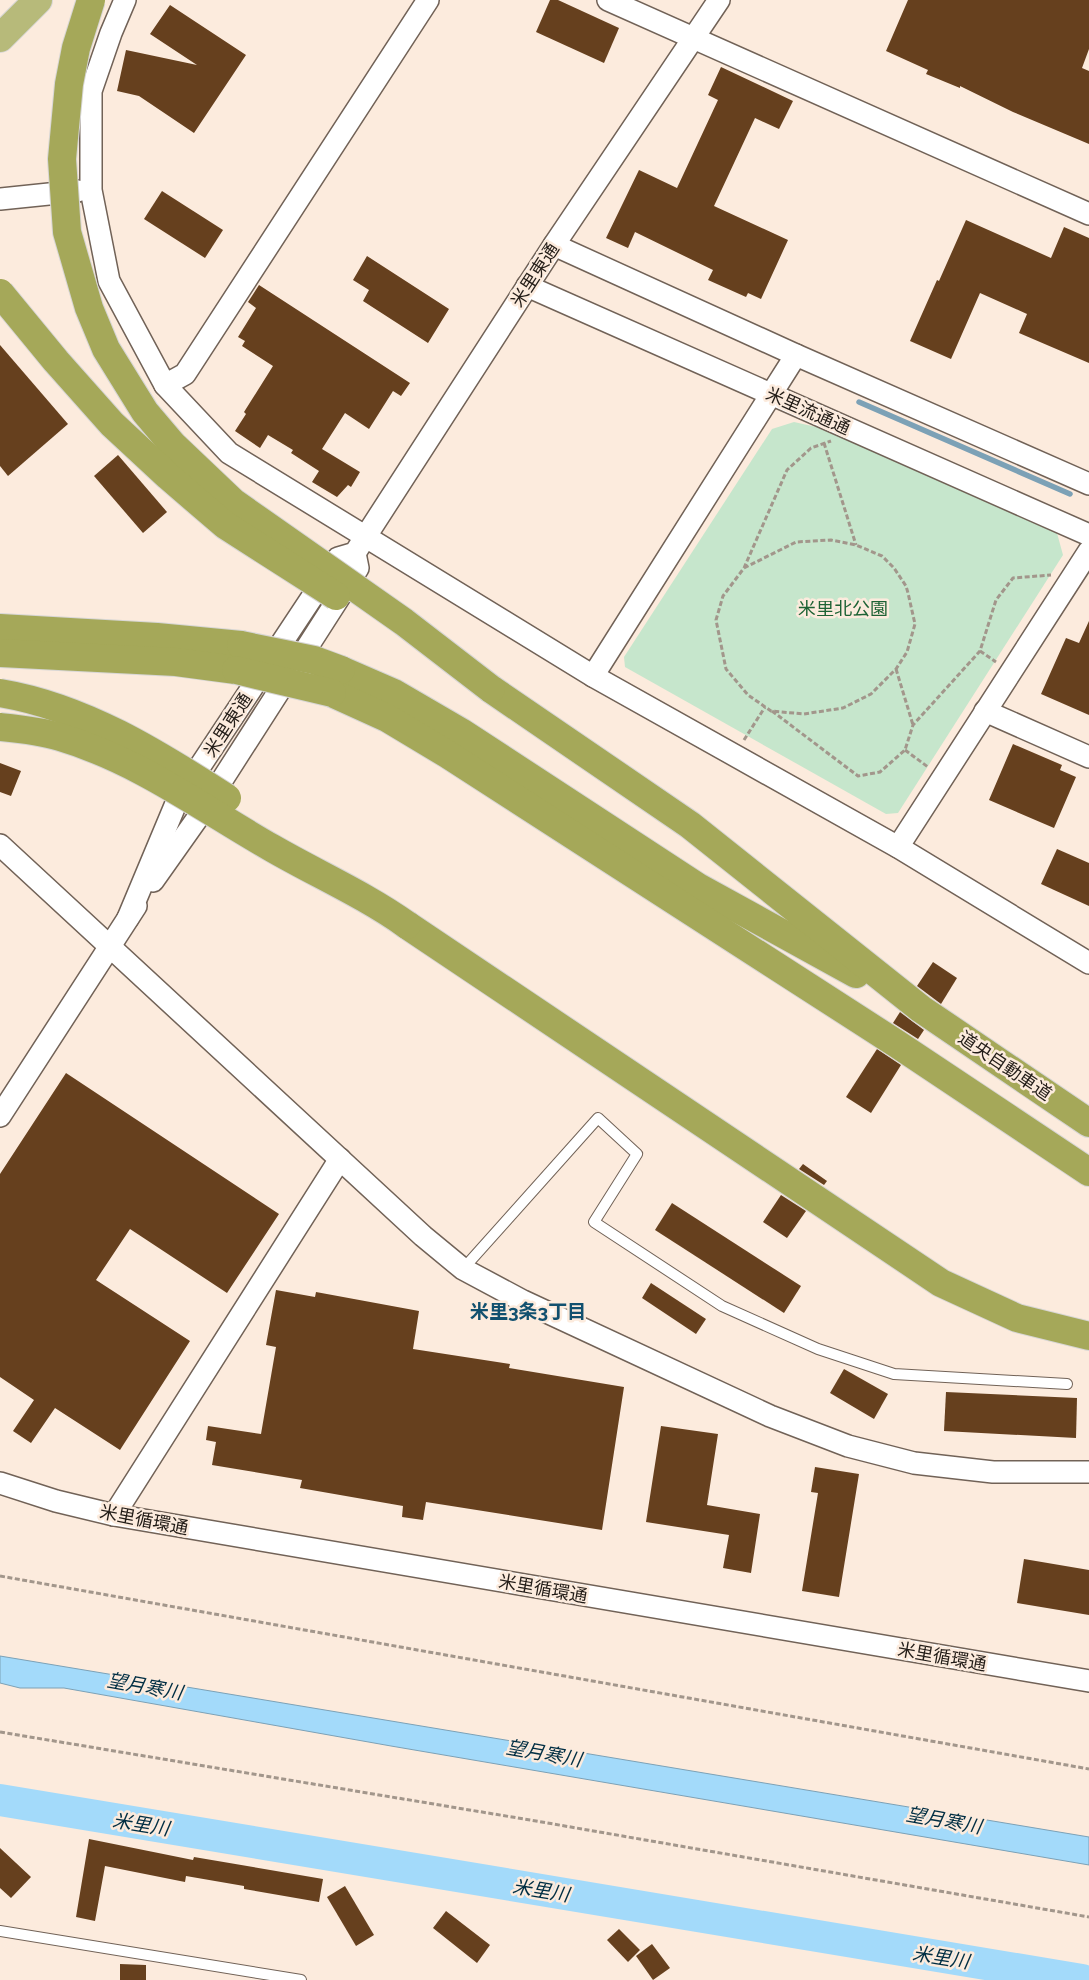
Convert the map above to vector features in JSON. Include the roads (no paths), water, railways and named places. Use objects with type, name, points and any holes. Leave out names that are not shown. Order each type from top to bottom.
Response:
[{"type":"highway","points":[[0,14],[16,0]]},
{"type":"highway","points":[[0,38],[38,0]]},
{"type":"highway","points":[[91,0],[76,48],[68,84],[62,159],[67,232],[89,308],[106,349],[145,412],[173,445],[233,502],[404,622],[491,689],[690,825],[921,1009]]},
{"type":"highway","points":[[0,293],[56,361],[112,424],[225,525],[390,631],[491,689]]},
{"type":"highway","points":[[0,628],[157,637],[394,693],[461,732],[698,888],[921,1009]]},
{"type":"highway","points":[[0,652],[176,662],[239,657]]},
{"type":"highway","points":[[337,681],[387,718],[447,754],[896,1044],[1089,1172]]},
{"type":"highway","points":[[0,693],[65,710],[114,730],[170,762],[280,832],[407,926],[941,1283],[1017,1318],[1089,1336]]},
{"type":"highway","points":[[0,727],[59,736],[106,753],[146,772],[201,803],[270,847],[385,910]]},
{"type":"highway","name":"道央自動車道","points":[[921,1009],[1089,1123]]},
{"type":"street","points":[[126,0],[111,33],[91,91],[91,190],[109,281],[165,385],[229,453],[360,545],[898,847],[1089,963]]},
{"type":"street","points":[[165,385],[185,374],[428,0]]},
{"type":"street","points":[[608,0],[1089,214]]},
{"type":"street","name":"米里東通","points":[[0,1116],[128,918],[200,816],[358,568],[360,545],[527,286],[720,0]]},
{"type":"street","points":[[0,199],[91,190]]},
{"type":"street","points":[[554,245],[796,355],[1089,484]]},
{"type":"street","name":"米里流通通","points":[[527,286],[1089,535]]},
{"type":"street","points":[[593,676],[796,355]]},
{"type":"street","points":[[898,847],[1089,550]]},
{"type":"street","points":[[985,711],[1089,757]]},
{"type":"street","points":[[0,845],[423,1236],[463,1269],[523,1301],[770,1416],[848,1446],[914,1463],[992,1472],[1089,1472]]},
{"type":"street","points":[[114,1516],[340,1159]]},
{"type":"street","name":"米里循環通","points":[[0,1482],[56,1501],[114,1516],[1089,1681]]},
{"type":"lane","points":[[463,1269],[598,1118],[637,1154],[594,1222],[722,1306],[818,1349],[894,1374],[1067,1384]]},
{"type":"lane","points":[[0,1931],[301,1980]]},
{"type":"water","name":"望月寒川","points":[[0,1656],[1089,1837],[1089,1865],[391,1746],[64,1688],[20,1688],[0,1683]]},
{"type":"waterway","points":[[859,402],[1070,494]]},
{"type":"waterway","name":"米里川","points":[[0,1800],[1082,1980]]},
{"type":"district","name":"米里3条3丁目","points":[[528,1311]]},
{"type":"park label","name":"米里北公園","points":[[843,609]]}]
